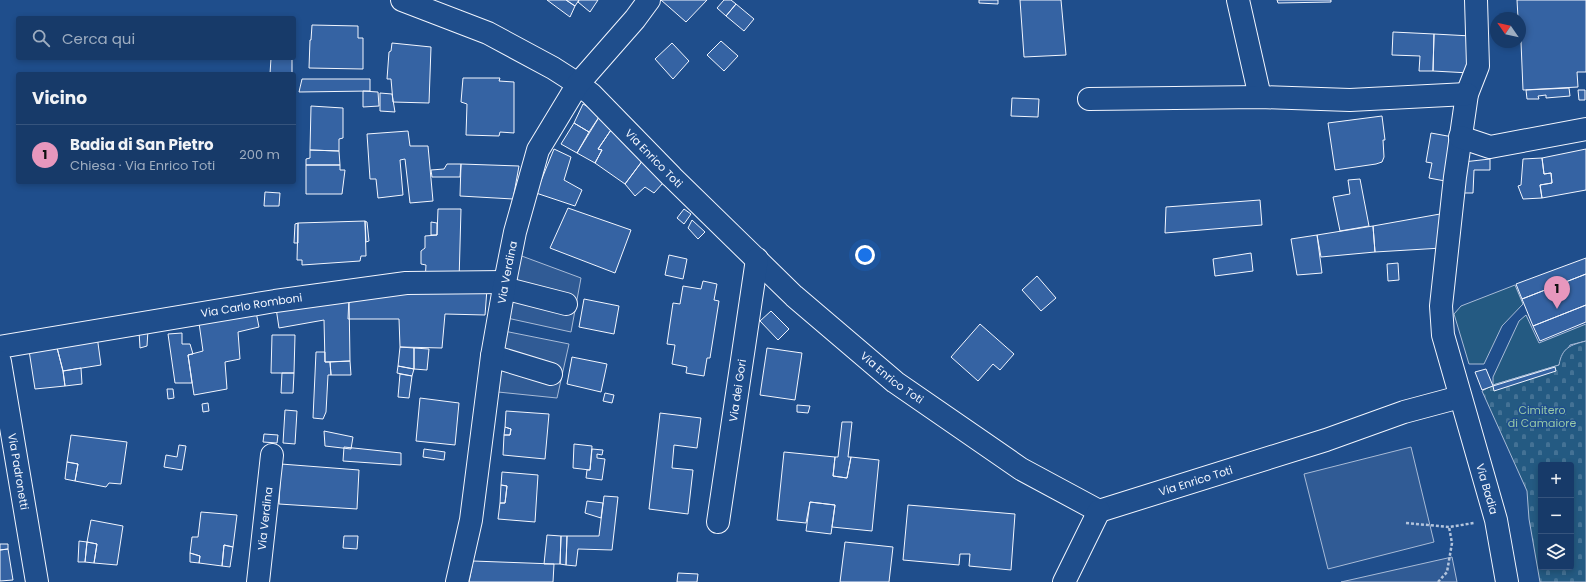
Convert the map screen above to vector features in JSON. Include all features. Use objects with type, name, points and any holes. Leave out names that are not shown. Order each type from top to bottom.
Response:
[{"type":"street","name":"Via Enrico Toti","points":[[402,0],[488,33],[553,68],[578,84],[591,94],[672,177],[794,296],[895,382],[1021,469],[1099,511],[1326,440],[1404,412],[1460,397]]},
{"type":"street","name":"Via Verdina","points":[[457,582],[471,520],[492,356],[504,285],[515,232],[538,150],[578,84],[635,19],[649,0]]},
{"type":"street","points":[[1238,0],[1260,96]]},
{"type":"street","name":"Via Badia","points":[[1476,0],[1478,66],[1468,94],[1460,137],[1441,306],[1443,335],[1496,520],[1507,582]]},
{"type":"street","points":[[1089,99],[1260,96],[1350,100],[1468,94]]},
{"type":"street","points":[[1460,137],[1490,147],[1586,129]]},
{"type":"street","name":"Via dei Gori","points":[[718,522],[756,259]]},
{"type":"street","name":"Via Carlo Romboni","points":[[0,347],[276,301],[406,283],[504,285],[566,304]]},
{"type":"street","points":[[492,356],[551,374]]},
{"type":"street","name":"Via Padronetti","points":[[0,362],[37,582]]},
{"type":"street","name":"Via Verdina","points":[[258,582],[272,455]]},
{"type":"street","points":[[1064,582],[1099,511]]},
{"type":"path","points":[[1406,523],[1449,527],[1496,520]]},
{"type":"path","points":[[1438,582],[1447,572],[1452,543],[1449,527]]},
{"type":"green space","points":[[1515,285],[1523,304],[1502,326],[1484,364],[1469,364],[1454,314],[1461,306]]},
{"type":"green space","points":[[1526,315],[1539,343],[1586,324],[1586,341],[1570,345],[1559,365],[1493,385],[1493,377],[1519,321]]},
{"type":"green space","name":"Cimitero di Camaiore","points":[[1586,341],[1586,582],[1540,582],[1529,519],[1527,491],[1482,391],[1493,385],[1559,365],[1562,354],[1572,346]]},
{"type":"shaded area","points":[[519,255],[581,278],[571,332],[507,318]]},
{"type":"shaded area","points":[[504,331],[569,344],[557,398],[498,392]]},
{"type":"shaded area","points":[[1411,447],[1434,542],[1328,569],[1304,474]]},
{"type":"shaded area","points":[[1452,557],[1457,582],[1341,582]]},
{"type":"building","points":[[547,0],[566,0],[575,6],[570,17]]},
{"type":"building","points":[[566,0],[579,0],[575,6]]},
{"type":"building","points":[[579,0],[598,0],[590,12],[578,2]]},
{"type":"building","points":[[661,0],[707,0],[686,22]]},
{"type":"building","points":[[724,0],[731,0],[736,4],[726,16],[717,8]]},
{"type":"building","points":[[979,0],[998,0],[998,4],[979,3]]},
{"type":"building","points":[[1020,0],[1061,0],[1066,55],[1024,57]]},
{"type":"building","points":[[1277,0],[1331,0],[1331,2],[1278,3]]},
{"type":"building","points":[[1517,0],[1586,0],[1586,72],[1577,72],[1578,87],[1523,90],[1521,48],[1526,48],[1526,12],[1518,12]]},
{"type":"building","points":[[736,4],[754,19],[744,31],[726,16]]},
{"type":"building","points":[[312,25],[358,26],[358,38],[363,38],[363,69],[309,68]]},
{"type":"building","points":[[1393,32],[1434,34],[1433,71],[1419,71],[1420,56],[1392,55]]},
{"type":"building","points":[[1434,34],[1471,36],[1470,73],[1433,71]]},
{"type":"building","points":[[721,41],[738,56],[724,71],[707,55]]},
{"type":"building","points":[[392,43],[431,47],[429,103],[393,102],[391,79],[387,79],[389,52],[391,51]]},
{"type":"building","points":[[672,43],[689,61],[673,79],[655,59]]},
{"type":"building","points":[[271,60],[292,60],[292,72],[270,72]]},
{"type":"building","points":[[463,78],[500,78],[499,81],[514,82],[514,133],[500,132],[499,136],[466,135],[467,104],[461,102]]},
{"type":"building","points":[[302,79],[370,79],[370,91],[299,92]]},
{"type":"building","points":[[1569,88],[1570,96],[1546,98],[1546,95],[1538,96],[1539,99],[1527,99],[1526,90]]},
{"type":"building","points":[[1578,90],[1585,90],[1585,100],[1579,100]]},
{"type":"building","points":[[363,91],[378,92],[379,106],[363,107]]},
{"type":"building","points":[[380,93],[392,94],[395,112],[380,111]]},
{"type":"building","points":[[1012,98],[1039,99],[1038,117],[1011,116]]},
{"type":"building","points":[[583,104],[601,114],[589,132],[574,123]]},
{"type":"building","points":[[311,106],[343,108],[343,138],[339,139],[339,151],[310,150]]},
{"type":"building","points":[[601,114],[613,127],[598,149],[602,150],[595,163],[577,153]]},
{"type":"building","points":[[1382,116],[1385,140],[1383,140],[1384,157],[1382,162],[1335,170],[1328,123]]},
{"type":"building","points":[[574,123],[589,132],[577,153],[561,144]]},
{"type":"building","points":[[613,127],[643,160],[625,184],[595,163],[602,150],[598,149]]},
{"type":"building","points":[[408,131],[410,146],[428,146],[433,201],[410,203],[405,159],[400,160],[403,195],[378,198],[376,179],[370,179],[367,134]]},
{"type":"building","points":[[1431,133],[1453,137],[1445,181],[1429,178],[1432,163],[1426,162]]},
{"type":"building","points":[[554,149],[571,157],[564,180],[582,190],[575,206],[536,193]]},
{"type":"building","points":[[1586,149],[1586,190],[1542,198],[1540,185],[1552,183],[1551,173],[1544,174],[1542,158]]},
{"type":"building","points":[[310,150],[339,151],[340,165],[306,165],[306,159],[310,158]]},
{"type":"building","points":[[1542,158],[1544,174],[1551,173],[1552,183],[1540,185],[1542,198],[1523,199],[1518,186],[1521,185],[1523,159]]},
{"type":"building","points":[[1490,159],[1490,170],[1474,170],[1473,193],[1462,193],[1463,162]]},
{"type":"building","points":[[643,160],[663,183],[654,193],[645,187],[635,196],[625,184]]},
{"type":"building","points":[[447,164],[461,164],[460,177],[432,177],[431,170],[444,169]]},
{"type":"building","points":[[461,164],[519,166],[513,199],[460,196]]},
{"type":"building","points":[[306,165],[340,165],[340,170],[345,170],[342,194],[306,194]]},
{"type":"building","points":[[1360,179],[1369,226],[1340,231],[1333,197],[1350,194],[1348,180]]},
{"type":"building","points":[[265,192],[280,193],[279,206],[264,206]]},
{"type":"building","points":[[1260,200],[1262,225],[1165,233],[1166,207]]},
{"type":"building","points":[[568,208],[631,230],[615,273],[550,248]]},
{"type":"building","points":[[438,209],[461,209],[459,282],[425,281],[426,265],[421,264],[421,251],[425,248],[425,236],[437,235]]},
{"type":"building","points":[[684,209],[691,214],[684,224],[677,218]]},
{"type":"building","points":[[1440,214],[1442,248],[1375,252],[1373,226]]},
{"type":"building","points":[[692,220],[705,232],[698,239],[688,228]]},
{"type":"building","points":[[365,221],[366,256],[361,256],[360,261],[302,265],[302,260],[297,260],[298,223]]},
{"type":"building","points":[[365,221],[367,222],[369,241],[366,242]]},
{"type":"building","points":[[431,222],[437,223],[437,235],[431,235]]},
{"type":"building","points":[[298,223],[298,243],[294,243],[295,224]]},
{"type":"building","points":[[1373,226],[1375,252],[1321,257],[1317,235]]},
{"type":"building","points":[[1317,235],[1322,273],[1297,275],[1291,239]]},
{"type":"building","points":[[1251,253],[1253,271],[1215,276],[1213,259]]},
{"type":"building","points":[[669,255],[687,259],[683,279],[665,275]]},
{"type":"building","points":[[1586,258],[1586,274],[1522,299],[1516,284]]},
{"type":"building","points":[[1398,263],[1399,280],[1388,281],[1387,264]]},
{"type":"building","points":[[1586,274],[1586,305],[1533,326],[1522,299]]},
{"type":"building","points":[[1037,276],[1056,298],[1041,311],[1022,290]]},
{"type":"building","points":[[703,281],[717,284],[714,300],[719,301],[710,358],[707,358],[704,376],[686,373],[687,367],[672,364],[675,345],[667,344],[673,303],[680,304],[683,286],[701,289]]},
{"type":"building","points":[[487,289],[485,315],[445,314],[442,348],[400,347],[399,319],[348,319],[349,297]]},
{"type":"building","points":[[349,297],[350,361],[325,362],[324,320],[279,328],[276,308]]},
{"type":"building","points":[[584,299],[619,306],[614,334],[579,327]]},
{"type":"building","points":[[1586,305],[1586,322],[1540,341],[1533,326]]},
{"type":"building","points":[[771,311],[789,329],[778,340],[760,321]]},
{"type":"building","points":[[256,312],[259,327],[238,332],[240,359],[225,362],[227,389],[194,395],[188,355],[203,351],[199,323]]},
{"type":"building","points":[[980,324],[1014,354],[1000,370],[993,364],[978,381],[951,357]]},
{"type":"building","points":[[148,330],[147,346],[140,348],[139,331]]},
{"type":"building","points":[[182,333],[182,344],[190,344],[193,354],[188,355],[192,383],[175,383],[168,334]]},
{"type":"building","points":[[272,335],[295,335],[294,373],[271,373]]},
{"type":"building","points":[[97,336],[101,365],[63,371],[55,340]]},
{"type":"building","points":[[55,340],[63,371],[65,386],[35,389],[28,344]]},
{"type":"building","points":[[400,347],[414,348],[414,369],[398,366]]},
{"type":"building","points":[[414,348],[429,349],[427,370],[414,369]]},
{"type":"building","points":[[767,348],[802,353],[795,400],[760,395]]},
{"type":"building","points":[[316,352],[325,352],[325,362],[330,362],[331,375],[328,375],[326,412],[323,419],[313,418]]},
{"type":"building","points":[[572,357],[607,364],[601,392],[567,384]]},
{"type":"building","points":[[350,361],[351,375],[331,375],[330,362]]},
{"type":"building","points":[[398,366],[414,369],[412,376],[397,373]]},
{"type":"building","points":[[1555,367],[1556,371],[1494,391],[1493,386]]},
{"type":"building","points":[[81,368],[82,384],[65,386],[63,371]]},
{"type":"building","points":[[1486,369],[1493,386],[1482,390],[1475,372]]},
{"type":"building","points":[[282,373],[294,373],[293,393],[281,393]]},
{"type":"building","points":[[400,374],[412,376],[409,398],[398,397]]},
{"type":"building","points":[[167,389],[173,389],[174,398],[168,399]]},
{"type":"building","points":[[605,393],[614,395],[612,403],[603,401]]},
{"type":"building","points":[[420,398],[459,403],[455,445],[416,441]]},
{"type":"building","points":[[208,403],[209,411],[203,412],[202,404]]},
{"type":"building","points":[[797,405],[810,406],[808,413],[797,412]]},
{"type":"building","points":[[285,410],[297,411],[295,444],[283,443]]},
{"type":"building","points":[[506,411],[549,414],[545,459],[503,455],[504,435],[510,435],[511,429],[505,427]]},
{"type":"building","points":[[660,413],[701,418],[697,448],[674,445],[672,468],[693,470],[688,514],[649,509]]},
{"type":"building","points":[[842,422],[852,422],[848,457],[851,457],[847,478],[833,476],[835,457],[838,457]]},
{"type":"building","points":[[505,427],[511,429],[510,435],[504,435]]},
{"type":"building","points":[[324,431],[353,437],[351,449],[325,446]]},
{"type":"building","points":[[264,434],[278,435],[277,443],[263,442]]},
{"type":"building","points":[[71,435],[127,442],[121,484],[109,483],[106,487],[75,481],[78,464],[67,462]]},
{"type":"building","points":[[574,444],[592,446],[590,470],[573,468]]},
{"type":"building","points":[[179,445],[186,446],[182,470],[164,467],[166,455],[177,457]]},
{"type":"building","points":[[344,447],[401,453],[401,465],[343,461]]},
{"type":"building","points":[[424,449],[445,452],[444,460],[423,457]]},
{"type":"building","points":[[592,449],[603,450],[602,455],[597,454],[597,458],[605,459],[602,480],[586,478],[587,470],[590,470]]},
{"type":"building","points":[[784,452],[835,457],[833,476],[847,478],[851,457],[879,460],[872,531],[832,527],[835,505],[810,502],[806,523],[777,520]]},
{"type":"building","points":[[67,462],[78,464],[75,481],[65,479]]},
{"type":"building","points":[[281,464],[359,470],[357,509],[279,504]]},
{"type":"building","points":[[502,472],[538,475],[535,522],[498,519],[500,503],[505,503],[507,486],[501,485]]},
{"type":"building","points":[[501,485],[507,486],[505,503],[500,503]]},
{"type":"building","points":[[604,496],[618,497],[612,550],[578,549],[576,566],[566,565],[567,536],[599,536]]},
{"type":"building","points":[[587,501],[603,503],[601,518],[585,513]]},
{"type":"building","points":[[810,502],[835,505],[831,534],[806,531]]},
{"type":"building","points":[[908,505],[1015,514],[1011,570],[969,566],[970,554],[960,554],[959,565],[903,560]]},
{"type":"building","points":[[201,512],[237,515],[233,547],[224,545],[222,566],[199,563],[200,556],[190,553],[192,537],[198,537]]},
{"type":"building","points":[[91,520],[123,526],[117,565],[94,563],[97,544],[87,542]]},
{"type":"building","points":[[547,535],[561,536],[560,564],[544,564]]},
{"type":"building","points":[[344,536],[358,536],[357,549],[343,548]]},
{"type":"building","points":[[561,536],[567,536],[566,565],[560,564]]},
{"type":"building","points":[[79,541],[87,542],[85,562],[78,562]]},
{"type":"building","points":[[87,542],[97,544],[94,563],[85,562]]},
{"type":"building","points":[[845,542],[893,547],[889,582],[840,582]]},
{"type":"building","points":[[0,544],[8,544],[8,549],[0,550]]},
{"type":"building","points":[[224,545],[233,547],[230,567],[222,566]]},
{"type":"building","points":[[8,549],[13,580],[0,581],[0,550]]},
{"type":"building","points":[[190,553],[200,556],[199,563],[190,562]]},
{"type":"building","points":[[473,561],[554,564],[553,582],[469,582]]},
{"type":"building","points":[[678,573],[698,574],[697,582],[677,582]]},
{"type":"place","name":"Badia di San Pietro","points":[[1557,309]]}]
